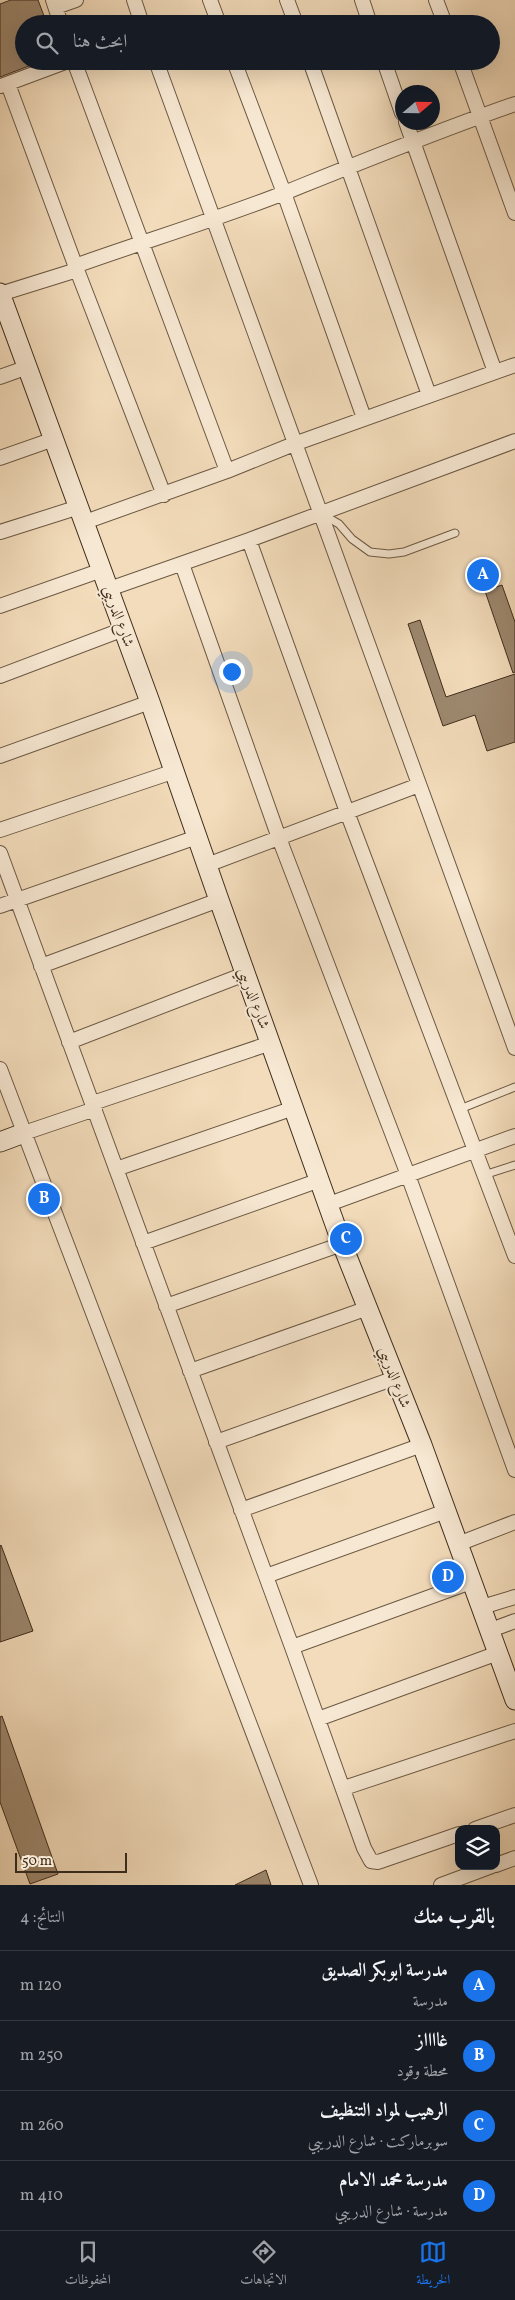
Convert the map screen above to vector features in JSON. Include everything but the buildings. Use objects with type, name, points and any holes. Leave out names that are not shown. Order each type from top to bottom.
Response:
[{"type":"street","points":[[54,4],[76,0]]},
{"type":"street","points":[[134,0],[139,15]]},
{"type":"street","points":[[210,0],[216,15]]},
{"type":"street","points":[[287,0],[293,15]]},
{"type":"street","points":[[362,0],[367,15]]},
{"type":"street","points":[[436,0],[442,15]]},
{"type":"street","points":[[44,70],[4,85],[164,494]]},
{"type":"street","points":[[77,70],[227,471]]},
{"type":"street","points":[[159,70],[515,1048]]},
{"type":"street","points":[[237,70],[284,192],[364,418]]},
{"type":"street","points":[[313,70],[349,165],[429,394]]},
{"type":"street","points":[[387,70],[395,93]]},
{"type":"street","points":[[463,70],[515,213]]},
{"type":"street","points":[[2,303],[76,268],[141,242],[213,219],[349,165],[515,104]]},
{"type":"street","points":[[409,130],[495,372]]},
{"type":"street","name":"شارع الدريبي","points":[[2,303],[28,367],[124,629],[175,771],[206,865],[272,1043],[342,1244],[422,1445],[515,1700]]},
{"type":"street","points":[[0,532],[164,494],[429,394],[515,365]]},
{"type":"street","points":[[0,377],[28,367]]},
{"type":"street","points":[[0,458],[54,439]]},
{"type":"street","points":[[109,589],[249,540],[319,512],[515,441]]},
{"type":"street","points":[[249,540],[347,812],[515,1256]]},
{"type":"street","points":[[182,564],[279,838],[408,1175],[515,1470]]},
{"type":"street","points":[[0,606],[102,570]]},
{"type":"street","points":[[0,676],[124,629]]},
{"type":"street","points":[[0,756],[150,702]]},
{"type":"street","points":[[0,830],[175,771]]},
{"type":"street","points":[[206,865],[419,785]]},
{"type":"street","points":[[0,906],[197,838]]},
{"type":"street","points":[[0,853],[344,1788],[364,1848],[372,1861],[378,1862],[455,1835]]},
{"type":"street","points":[[41,966],[219,900]]},
{"type":"street","points":[[69,1042],[245,974]]},
{"type":"street","points":[[0,1142],[94,1106],[272,1043]]},
{"type":"street","points":[[0,1069],[311,1885]]},
{"type":"street","points":[[116,1169],[294,1108]]},
{"type":"street","points":[[329,1204],[515,1136]]},
{"type":"street","points":[[143,1243],[320,1180]]},
{"type":"street","points":[[166,1306],[342,1244]]},
{"type":"street","points":[[190,1372],[368,1308]]},
{"type":"street","points":[[216,1442],[395,1378]]},
{"type":"street","points":[[241,1510],[422,1445]]},
{"type":"street","points":[[266,1576],[446,1510]]},
{"type":"street","points":[[458,1544],[515,1522]]},
{"type":"street","points":[[292,1647],[471,1582]]},
{"type":"street","points":[[482,1607],[515,1597]]},
{"type":"street","points":[[491,1630],[515,1621]]},
{"type":"street","points":[[318,1719],[498,1653]]},
{"type":"street","points":[[344,1788],[515,1731]]},
{"type":"street","points":[[486,1825],[515,1815]]},
{"type":"street","points":[[500,1863],[515,1858]]},
{"type":"street","points":[[441,1885],[481,1870]]},
{"type":"lane","points":[[319,512],[339,524],[352,539],[370,552],[389,554],[404,552],[455,533]]},
{"type":"lane","points":[[460,1109],[515,1087]]},
{"type":"lane","points":[[484,1175],[515,1165]]},
{"type":"place","name":"مدرسة ابوبكر الصديق","points":[[483,575]]},
{"type":"place","name":"غااااز","points":[[44,1199]]},
{"type":"place","name":"الرهيب لمواد التنظيف","points":[[346,1239]]},
{"type":"place","name":"مدرسة محمد الامام","points":[[448,1577]]}]
